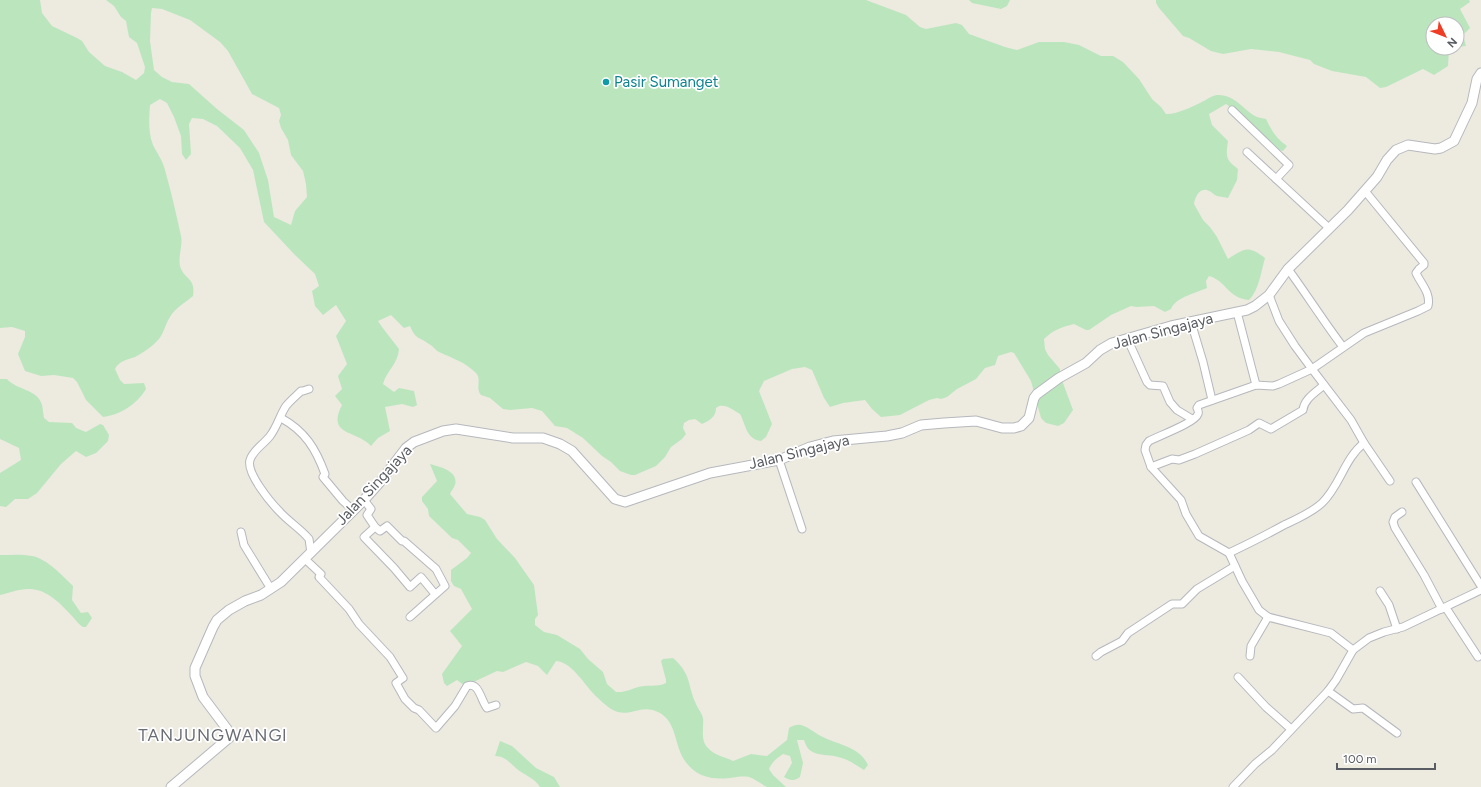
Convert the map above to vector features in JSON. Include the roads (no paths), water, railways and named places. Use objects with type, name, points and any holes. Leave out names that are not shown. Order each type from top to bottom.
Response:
[{"type":"street","name":"Jalan Singajaya","points":[[171,787],[230,737],[227,729],[203,697],[195,676],[195,668],[217,620],[229,610],[271,589],[281,582],[364,500],[406,448],[414,442],[443,431],[456,429],[513,438],[543,438],[560,444],[572,451],[615,498],[625,502],[710,473],[779,460],[810,447],[833,441],[887,436],[902,433],[921,425],[976,420],[1002,428],[1014,428],[1021,426],[1029,418],[1034,398],[1037,394],[1059,378],[1086,363],[1106,346],[1127,338],[1171,326],[1252,308],[1268,295],[1288,270],[1365,191],[1396,150],[1408,145],[1435,149],[1441,148],[1454,141],[1472,104],[1477,79],[1481,73]]},
{"type":"street","points":[[1232,110],[1289,164],[1276,179]]},
{"type":"street","points":[[1247,152],[1329,228]]},
{"type":"street","points":[[1353,650],[1331,634],[1268,617],[1259,610],[1229,553],[1199,536],[1186,514],[1181,500],[1151,467],[1145,450],[1149,441],[1184,425],[1198,414],[1197,406],[1256,385],[1273,386],[1312,369],[1364,333],[1428,306],[1429,301],[1424,287],[1416,273],[1424,265],[1424,263],[1365,191]]},
{"type":"street","points":[[1288,270],[1311,300],[1321,317],[1343,347]]},
{"type":"street","points":[[1268,295],[1279,321],[1350,420],[1390,481]]},
{"type":"street","points":[[1237,312],[1256,385]]},
{"type":"street","points":[[1191,322],[1212,400]]},
{"type":"street","points":[[1127,338],[1147,382],[1150,385],[1163,386],[1170,402],[1177,410],[1192,419]]},
{"type":"street","points":[[1151,467],[1172,460],[1179,460],[1249,430],[1259,423],[1271,429],[1303,410],[1307,400],[1324,385]]},
{"type":"street","points":[[309,389],[300,391],[285,407],[270,436],[252,457],[250,464],[253,475],[279,512],[309,539],[308,556],[322,574],[319,577],[349,609],[359,624],[396,665],[403,678],[396,683],[405,699],[414,708],[419,710],[436,728],[455,706],[467,686],[470,685],[477,689],[487,708],[496,705]]},
{"type":"street","points":[[280,418],[299,431],[313,447],[326,474],[323,477],[343,501],[353,510]]},
{"type":"street","points":[[1229,553],[1303,516],[1322,503],[1335,485],[1345,466],[1356,450],[1364,443]]},
{"type":"street","points":[[779,460],[802,529]]},
{"type":"street","points":[[1416,482],[1481,586]]},
{"type":"street","points":[[364,500],[371,509],[368,515],[375,527],[380,531],[387,526],[436,569],[445,586],[410,617]]},
{"type":"street","points":[[1402,512],[1393,522],[1395,528],[1444,608],[1478,657]]},
{"type":"street","points":[[375,527],[364,537],[410,587],[421,577],[435,594]]},
{"type":"street","points":[[242,532],[244,545],[271,589]]},
{"type":"street","points":[[1096,656],[1122,641],[1128,633],[1172,603],[1182,604],[1197,589],[1235,566]]},
{"type":"street","points":[[1233,787],[1255,764],[1272,750],[1290,729],[1328,691],[1353,650],[1369,638],[1403,627],[1481,590]]},
{"type":"street","points":[[1380,591],[1389,605],[1397,629]]},
{"type":"street","points":[[1250,656],[1251,646],[1268,617]]},
{"type":"street","points":[[1238,676],[1266,707],[1290,729]]},
{"type":"street","points":[[1328,691],[1353,709],[1363,708],[1397,734]]},
{"type":"place","name":"Pasir Sumanget","points":[[606,82]]},
{"type":"district","name":"TANJUNGWANGI","points":[[213,735]]}]
